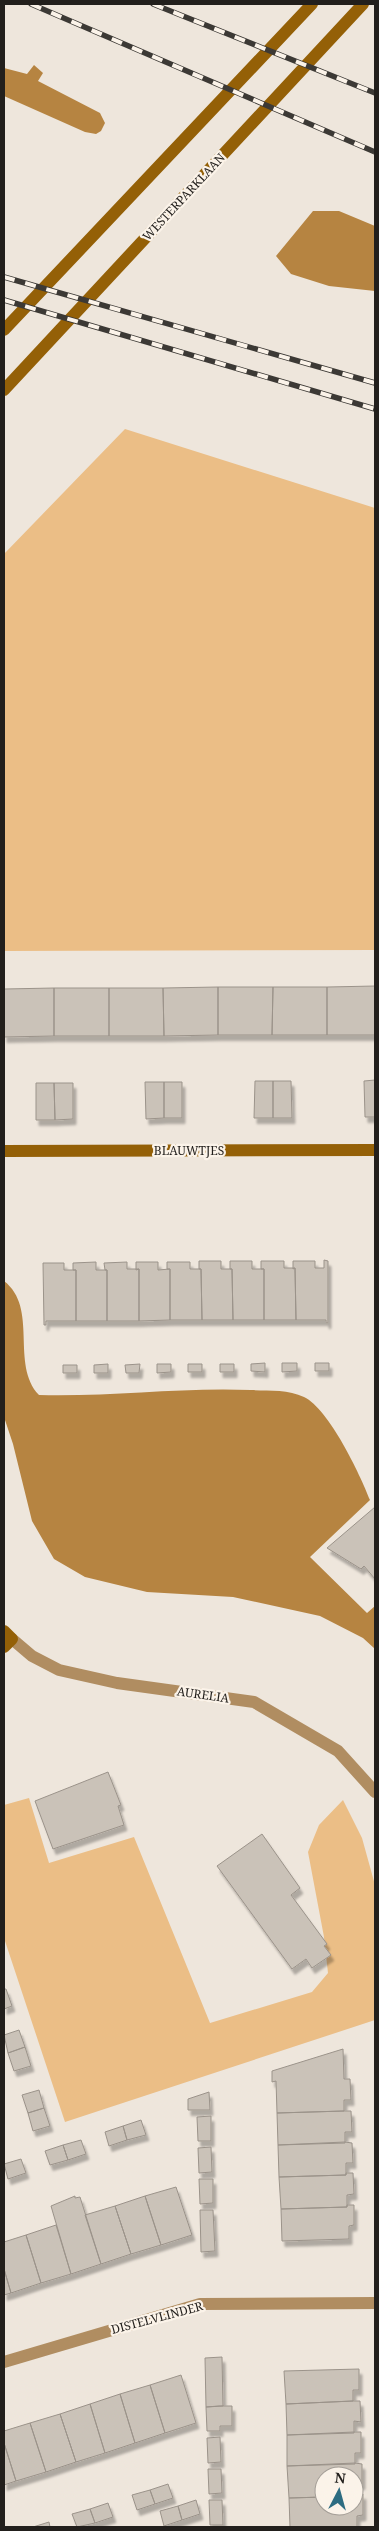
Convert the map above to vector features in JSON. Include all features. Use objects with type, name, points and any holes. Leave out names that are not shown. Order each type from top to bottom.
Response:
[{"type":"main road","points":[[4,330],[312,4]]},
{"type":"main road","name":"WESTERPARKLAAN","points":[[4,390],[363,4]]},
{"type":"main road","name":"BLAUWTJES","points":[[4,1151],[375,1150]]},
{"type":"street","name":"AURELIA","points":[[6,1639],[32,1656],[59,1670],[117,1683],[254,1702],[338,1751],[375,1792]]},
{"type":"street","name":"DISTELVLINDER","points":[[4,2362],[200,2304],[375,2303]]},
{"type":"shaded area","points":[[34,65],[43,73],[38,81],[100,113],[105,123],[101,131],[96,134],[85,132],[4,96],[4,68],[27,74]]},
{"type":"shaded area","points":[[313,211],[339,211],[375,226],[375,291],[329,286],[291,274],[276,256]]},
{"type":"shaded area","points":[[125,429],[375,508],[375,950],[4,951],[4,554]]},
{"type":"shaded area","points":[[4,1281],[14,1292],[20,1306],[23,1321],[26,1368],[31,1382],[39,1395],[92,1395],[225,1389],[298,1394],[314,1404],[343,1443],[370,1500],[310,1557],[367,1613],[375,1606],[375,1649],[363,1638],[320,1616],[233,1597],[147,1592],[85,1577],[54,1559],[32,1521],[13,1444],[4,1417]]},
{"type":"shaded area","points":[[29,1798],[49,1863],[134,1837],[210,2023],[312,1992],[328,1973],[324,1937],[308,1852],[319,1825],[343,1800],[362,1838],[375,1885],[375,2020],[65,2122],[4,1938],[4,1805]]},
{"type":"building","points":[[375,986],[375,1035],[327,1035],[327,987]]},
{"type":"building","points":[[218,987],[218,1035],[164,1036],[163,988]]},
{"type":"building","points":[[218,987],[273,987],[272,1035],[218,1035]]},
{"type":"building","points":[[273,987],[327,987],[327,1035],[272,1035]]},
{"type":"building","points":[[54,988],[109,988],[109,1036],[54,1036]]},
{"type":"building","points":[[54,988],[54,1036],[4,1037],[4,989]]},
{"type":"building","points":[[109,988],[163,988],[164,1036],[109,1036]]},
{"type":"building","points":[[375,1080],[375,1117],[365,1117],[364,1081]]},
{"type":"building","points":[[255,1081],[273,1081],[273,1118],[254,1118]]},
{"type":"building","points":[[273,1081],[291,1081],[292,1118],[273,1118]]},
{"type":"building","points":[[145,1082],[164,1082],[164,1118],[146,1119]]},
{"type":"building","points":[[164,1082],[182,1082],[182,1118],[164,1118]]},
{"type":"building","points":[[36,1083],[54,1083],[55,1120],[36,1120]]},
{"type":"building","points":[[54,1083],[73,1083],[73,1119],[55,1120]]},
{"type":"building","points":[[324,1260],[328,1261],[328,1323],[326,1323],[326,1320],[296,1320],[295,1268],[293,1269],[293,1261],[315,1261],[315,1268],[324,1268]]},
{"type":"building","points":[[199,1261],[221,1261],[221,1269],[232,1269],[233,1320],[202,1320],[201,1269],[199,1269]]},
{"type":"building","points":[[230,1261],[252,1261],[252,1269],[264,1269],[264,1320],[233,1320],[232,1269],[230,1269]]},
{"type":"building","points":[[261,1261],[284,1261],[284,1268],[295,1268],[296,1320],[264,1320],[264,1269],[261,1269]]},
{"type":"building","points":[[96,1262],[96,1270],[107,1270],[107,1321],[76,1321],[76,1270],[73,1270],[73,1263]]},
{"type":"building","points":[[127,1262],[127,1269],[139,1269],[139,1321],[107,1321],[107,1270],[105,1270],[104,1263]]},
{"type":"building","points":[[136,1262],[158,1262],[158,1270],[170,1269],[170,1320],[139,1321],[139,1269],[136,1270]]},
{"type":"building","points":[[167,1262],[190,1262],[190,1269],[201,1269],[202,1320],[170,1320],[170,1269],[167,1269]]},
{"type":"building","points":[[43,1263],[64,1263],[64,1270],[76,1270],[76,1321],[46,1321],[46,1325],[44,1325]]},
{"type":"building","points":[[265,1363],[265,1372],[251,1371],[251,1364]]},
{"type":"building","points":[[282,1363],[297,1363],[297,1371],[282,1372]]},
{"type":"building","points":[[315,1363],[329,1363],[329,1371],[315,1371]]},
{"type":"building","points":[[108,1364],[108,1373],[94,1373],[94,1365]]},
{"type":"building","points":[[140,1364],[139,1373],[126,1373],[125,1365]]},
{"type":"building","points":[[157,1364],[171,1364],[171,1372],[157,1373]]},
{"type":"building","points":[[188,1364],[202,1364],[202,1372],[188,1372]]},
{"type":"building","points":[[220,1364],[234,1364],[234,1372],[220,1372]]},
{"type":"building","points":[[63,1365],[77,1365],[77,1373],[63,1373]]},
{"type":"building","points":[[375,1507],[375,1579],[364,1566],[361,1569],[327,1548]]},
{"type":"building","points":[[108,1772],[121,1805],[118,1806],[124,1825],[53,1849],[35,1801]]},
{"type":"building","points":[[262,1834],[300,1888],[291,1895],[327,1944],[324,1946],[331,1955],[312,1968],[306,1959],[292,1969],[217,1866]]},
{"type":"building","points":[[4,1989],[6,1989],[12,2006],[4,2009]]},
{"type":"building","points":[[19,2030],[25,2047],[8,2053],[4,2035]]},
{"type":"building","points":[[25,2047],[31,2066],[14,2071],[8,2053]]},
{"type":"building","points":[[343,2049],[344,2079],[350,2079],[351,2100],[344,2100],[344,2111],[277,2113],[276,2081],[272,2082],[272,2071]]},
{"type":"building","points":[[39,2090],[44,2108],[28,2113],[22,2095]]},
{"type":"building","points":[[209,2092],[210,2110],[188,2110],[188,2099]]},
{"type":"building","points":[[44,2108],[50,2126],[33,2131],[28,2113]]},
{"type":"building","points":[[351,2111],[352,2132],[345,2132],[345,2143],[278,2145],[277,2113]]},
{"type":"building","points":[[211,2116],[211,2141],[198,2141],[197,2117]]},
{"type":"building","points":[[141,2120],[146,2135],[127,2140],[123,2126]]},
{"type":"building","points":[[123,2126],[127,2140],[109,2146],[105,2132]]},
{"type":"building","points":[[81,2140],[86,2154],[68,2160],[63,2145]]},
{"type":"building","points":[[352,2143],[353,2163],[346,2163],[346,2175],[279,2177],[278,2145]]},
{"type":"building","points":[[63,2145],[68,2160],[50,2165],[45,2151]]},
{"type":"building","points":[[211,2147],[212,2172],[199,2173],[198,2148]]},
{"type":"building","points":[[21,2159],[26,2173],[8,2179],[4,2164]]},
{"type":"building","points":[[346,2173],[353,2173],[354,2194],[347,2195],[347,2207],[281,2209],[279,2177],[346,2175]]},
{"type":"building","points":[[199,2179],[213,2179],[213,2203],[200,2204]]},
{"type":"building","points":[[176,2187],[192,2235],[161,2245],[145,2196]]},
{"type":"building","points":[[75,2196],[75,2198],[80,2197],[101,2264],[71,2274],[51,2206]]},
{"type":"building","points":[[145,2196],[161,2245],[131,2254],[115,2206]]},
{"type":"building","points":[[347,2205],[354,2205],[354,2225],[349,2226],[349,2239],[282,2241],[281,2209],[347,2207]]},
{"type":"building","points":[[115,2206],[131,2254],[101,2264],[85,2215]]},
{"type":"building","points":[[200,2210],[213,2210],[215,2251],[201,2252]]},
{"type":"building","points":[[56,2225],[71,2274],[41,2283],[26,2235]]},
{"type":"building","points":[[26,2235],[41,2283],[11,2293],[4,2269],[4,2242]]},
{"type":"building","points":[[4,2269],[11,2293],[4,2295]]},
{"type":"building","points":[[222,2357],[223,2406],[206,2407],[205,2358]]},
{"type":"building","points":[[359,2369],[359,2390],[353,2390],[353,2401],[286,2404],[284,2371]]},
{"type":"building","points":[[181,2375],[196,2423],[165,2433],[150,2385]]},
{"type":"building","points":[[150,2385],[165,2433],[135,2443],[120,2394]]},
{"type":"building","points":[[120,2394],[135,2443],[105,2453],[90,2404]]},
{"type":"building","points":[[360,2401],[361,2422],[354,2421],[354,2433],[287,2435],[286,2404]]},
{"type":"building","points":[[90,2404],[105,2453],[76,2462],[60,2414]]},
{"type":"building","points":[[232,2406],[232,2426],[220,2426],[220,2431],[207,2431],[206,2407]]},
{"type":"building","points":[[60,2414],[76,2462],[46,2472],[30,2423]]},
{"type":"building","points":[[30,2423],[46,2472],[16,2481],[4,2443],[4,2431]]},
{"type":"building","points":[[361,2432],[361,2453],[355,2453],[355,2464],[287,2466],[287,2435]]},
{"type":"building","points":[[220,2437],[221,2462],[208,2463],[207,2438]]},
{"type":"building","points":[[4,2443],[16,2481],[4,2485]]},
{"type":"building","points":[[362,2464],[362,2466],[314,2466],[314,2497],[289,2498],[287,2466]]},
{"type":"building","points":[[208,2469],[221,2469],[222,2493],[209,2494]]},
{"type":"building","points":[[168,2484],[173,2498],[155,2504],[150,2490]]},
{"type":"building","points":[[150,2490],[155,2504],[137,2510],[132,2495]]},
{"type":"building","points":[[314,2497],[314,2516],[357,2516],[357,2527],[290,2527],[289,2498]]},
{"type":"building","points":[[196,2500],[200,2514],[182,2520],[178,2506]]},
{"type":"building","points":[[209,2500],[222,2500],[223,2525],[210,2525]]},
{"type":"building","points":[[108,2503],[113,2517],[95,2523],[90,2509]]},
{"type":"building","points":[[178,2506],[182,2520],[164,2526],[160,2511]]},
{"type":"building","points":[[90,2509],[95,2523],[77,2527],[72,2514]]},
{"type":"building","points":[[49,2522],[50,2527],[33,2527]]},
{"type":"railway","points":[[31,4],[375,152]]},
{"type":"railway","points":[[153,4],[375,93]]},
{"type":"railway","points":[[4,277],[375,383]]},
{"type":"railway","points":[[4,300],[375,409]]}]
